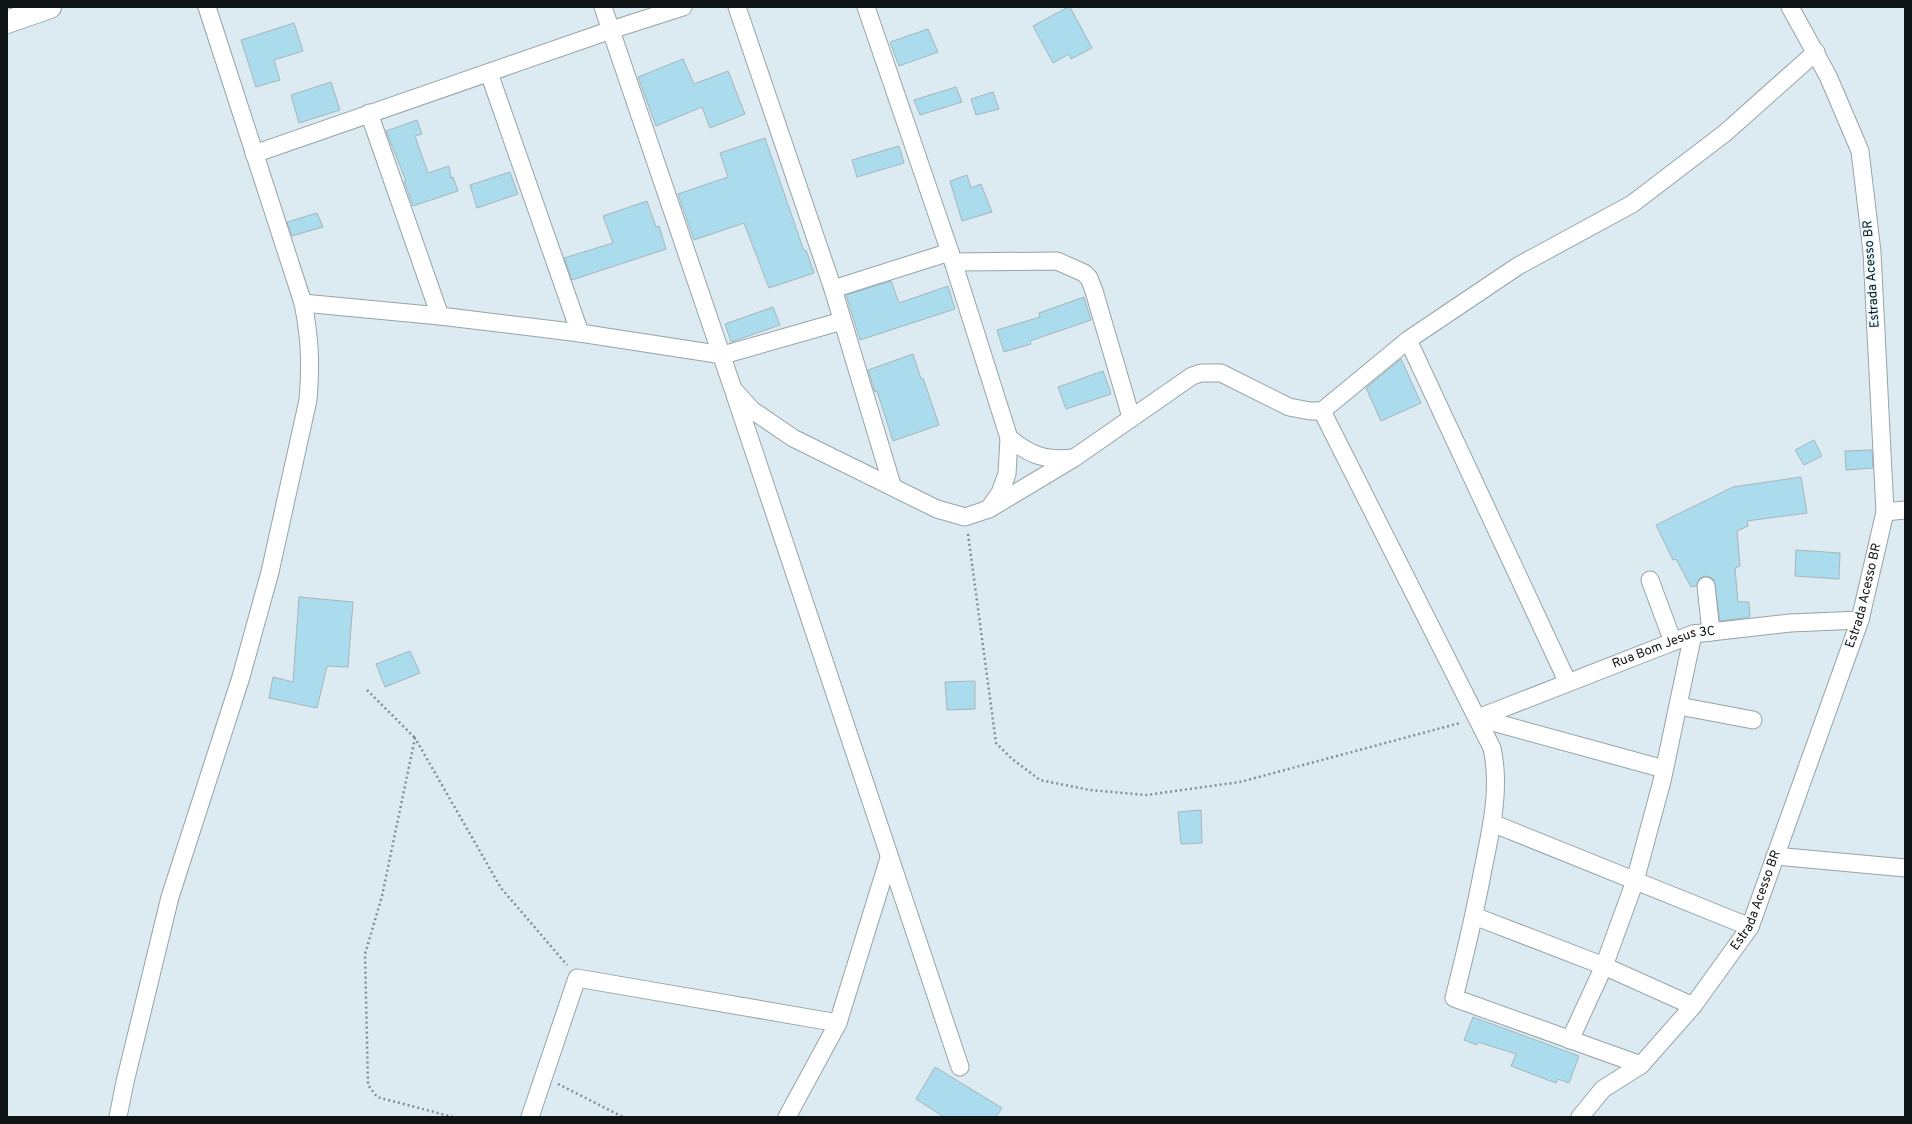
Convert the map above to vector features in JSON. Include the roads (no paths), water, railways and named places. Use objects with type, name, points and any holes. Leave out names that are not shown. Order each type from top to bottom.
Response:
[{"type":"main road","points":[[7,22],[50,7]]},
{"type":"street","points":[[118,1117],[125,1082],[170,897],[241,677],[270,572],[308,400],[311,369],[310,338],[303,303],[207,7]]},
{"type":"street","points":[[603,7],[723,355],[889,858],[960,1067]]},
{"type":"street","points":[[254,154],[368,113],[683,7]]},
{"type":"street","points":[[738,7],[833,289],[892,485]]},
{"type":"street","points":[[866,7],[952,257],[1009,438],[1007,474],[1000,493],[989,509]]},
{"type":"street","name":"Estrada Acesso BR","points":[[1580,1117],[1603,1089],[1641,1065],[1693,1006],[1750,927],[1860,620],[1885,512],[1872,252],[1860,151],[1846,116],[1816,52],[1790,7]]},
{"type":"street","points":[[733,389],[752,410],[793,438],[892,485],[937,509],[965,517],[989,509],[1074,458],[1192,376],[1201,373],[1221,372],[1289,407],[1310,411],[1322,411],[1408,340],[1518,266],[1632,204],[1725,132],[1816,52]]},
{"type":"street","points":[[489,73],[580,334]]},
{"type":"street","points":[[368,113],[440,316]]},
{"type":"street","points":[[833,289],[952,257],[1057,261],[1084,273],[1089,278],[1131,418]]},
{"type":"street","points":[[303,303],[440,316],[580,334],[723,355],[842,321]]},
{"type":"street","points":[[1408,340],[1568,683]]},
{"type":"street","points":[[1322,411],[1492,748],[1496,767],[1492,823],[1474,916],[1454,998],[1641,1065]]},
{"type":"street","points":[[1009,438],[1024,450],[1040,456],[1056,460],[1074,458]]},
{"type":"street","points":[[1885,512],[1905,510]]},
{"type":"street","points":[[1650,580],[1672,642]]},
{"type":"street","points":[[1706,586],[1711,632]]},
{"type":"street","name":"Rua Bom Jesus 3C","points":[[1478,718],[1693,634],[1790,622],[1860,620]]},
{"type":"street","points":[[1570,1040],[1604,966],[1635,881],[1679,706],[1693,634]]},
{"type":"street","points":[[1679,706],[1753,720]]},
{"type":"street","points":[[1478,718],[1664,769]]},
{"type":"street","points":[[1492,823],[1750,927]]},
{"type":"street","points":[[1775,856],[1905,868]]},
{"type":"street","points":[[787,1117],[838,1023],[889,858]]},
{"type":"street","points":[[1474,916],[1604,966],[1693,1006]]},
{"type":"street","points":[[530,1117],[577,978],[838,1023]]}]
